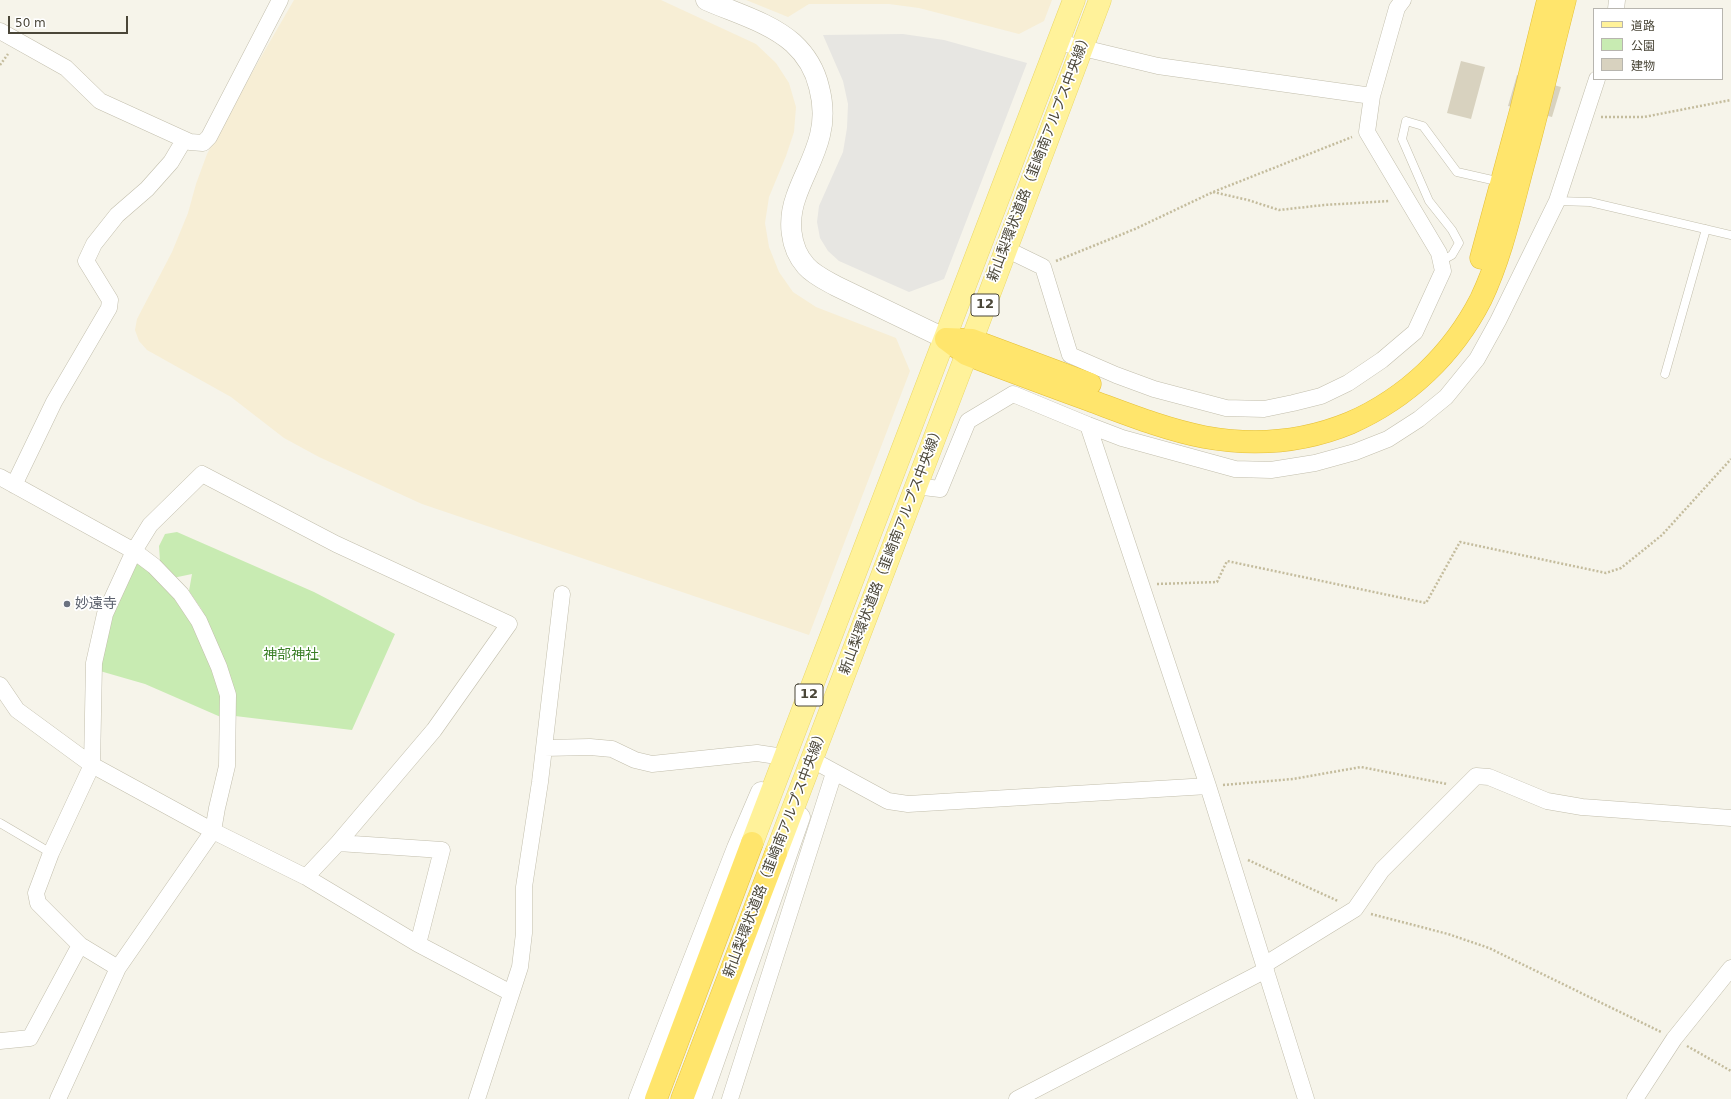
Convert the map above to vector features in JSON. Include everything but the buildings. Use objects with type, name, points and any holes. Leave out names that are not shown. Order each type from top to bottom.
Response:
[{"type":"highway","points":[[946,339],[969,347],[1161,427],[1206,437],[1244,441],[1274,441],[1303,438],[1331,430],[1363,417],[1394,399],[1416,382],[1441,358],[1462,332],[1481,298],[1498,258],[1510,184],[1548,0]]},
{"type":"highway","points":[[1510,184],[1564,0]]},
{"type":"highway","name":"新山梨環状道路（韮崎南アルプス中央線）","points":[[656,1099],[752,843]]},
{"type":"highway","name":"新山梨環状道路（韮崎南アルプス中央線）","points":[[682,1099],[776,853]]},
{"type":"main road","name":"新山梨環状道路（韮崎南アルプス中央線）","points":[[752,843],[946,339],[1074,0]]},
{"type":"main road","name":"新山梨環状道路（韮崎南アルプス中央線）","points":[[776,853],[1100,0]]},
{"type":"street","points":[[0,31],[66,68],[100,101],[184,140],[203,143],[209,136],[280,0]]},
{"type":"street","points":[[706,0],[774,30],[793,44],[806,58],[816,77],[822,96],[823,115],[820,134],[815,152],[796,197],[790,218],[796,250],[805,265],[819,277],[836,286],[946,339]]},
{"type":"street","points":[[1006,249],[1043,267],[1070,355],[1116,375],[1189,399],[1226,408],[1264,409],[1293,404],[1320,396],[1348,383],[1382,360],[1415,332],[1443,271],[1438,253],[1367,132],[1372,96],[1397,8],[1403,0]]},
{"type":"street","points":[[1058,42],[1158,66],[1372,96]]},
{"type":"street","points":[[916,486],[940,489],[968,421],[1013,394],[1088,426],[1122,438],[1235,469],[1271,470],[1315,463],[1355,452],[1388,439],[1418,420],[1446,397],[1477,359],[1498,321],[1557,201],[1597,80]]},
{"type":"street","points":[[14,485],[54,402],[109,308],[110,300],[86,261],[94,244],[117,215],[147,189],[171,162],[184,140]]},
{"type":"street","points":[[1088,426],[1208,786],[1306,1099]]},
{"type":"street","points":[[118,968],[80,945],[38,903],[36,893],[51,853],[92,765],[94,663],[105,614],[134,551],[150,525],[202,474],[336,544],[509,624],[434,730],[338,843],[306,877]]},
{"type":"street","points":[[0,477],[134,551],[154,566],[181,594],[199,621],[219,667],[228,695],[227,766],[213,831],[118,968],[58,1099]]},
{"type":"street","points":[[639,1099],[737,848],[866,546]]},
{"type":"street","points":[[476,1099],[510,993],[520,967],[524,933],[524,887],[544,748],[562,594]]},
{"type":"street","points":[[730,1099],[826,768],[869,610]]},
{"type":"street","points":[[0,686],[17,710],[92,765],[213,831],[306,877],[418,944],[510,993]]},
{"type":"street","points":[[544,748],[590,747],[612,749],[635,760],[652,764],[757,753],[777,756]]},
{"type":"street","points":[[826,768],[888,801],[908,804],[1208,786]]},
{"type":"street","points":[[700,1099],[787,858],[826,768]]},
{"type":"street","points":[[1017,1099],[1265,968],[1355,909],[1382,870],[1476,776],[1489,777],[1547,801],[1582,807],[1731,818]]},
{"type":"street","points":[[338,843],[442,850],[418,944]]},
{"type":"street","points":[[0,1041],[30,1038],[80,945]]},
{"type":"street","points":[[1635,1099],[1674,1039],[1731,968]]},
{"type":"lane","points":[[1440,261],[1452,255],[1459,243],[1452,230],[1429,201],[1402,139],[1406,121],[1423,126],[1457,172],[1510,184]]},
{"type":"lane","points":[[1557,201],[1590,202],[1731,235]]},
{"type":"lane","points":[[1665,374],[1706,229]]},
{"type":"lane","points":[[0,823],[51,853]]},
{"type":"path","points":[[1585,118],[1644,117],[1731,100]]},
{"type":"path","points":[[1043,267],[1135,229],[1213,192],[1367,132]]},
{"type":"path","points":[[1213,192],[1248,200],[1279,210],[1324,204],[1406,200]]},
{"type":"path","points":[[1141,585],[1218,582],[1227,561],[1426,603],[1460,542],[1606,573],[1621,568],[1662,535],[1731,458]]},
{"type":"path","points":[[1208,786],[1293,779],[1361,767],[1465,788]]},
{"type":"path","points":[[1229,852],[1355,909],[1448,934],[1489,948],[1674,1039],[1731,1071]]},
{"type":"shaded area","points":[[294,0],[661,0],[756,44],[776,63],[789,83],[796,107],[794,132],[769,197],[765,223],[769,247],[779,272],[793,292],[816,307],[896,338],[910,371],[809,635],[422,504],[319,457],[284,438],[231,397],[147,350],[139,341],[135,330],[137,319],[172,252],[188,213],[196,184],[207,154],[228,114]]},
{"type":"shaded area","points":[[746,0],[1052,0],[1044,21],[1019,34],[919,8],[889,4],[809,4],[788,17]]},
{"type":"shaded area","points":[[903,34],[944,40],[1027,63],[944,279],[909,292],[839,261],[828,251],[820,238],[817,222],[819,206],[843,152],[847,128],[848,104],[843,81],[823,35]]},
{"type":"green space","name":"神部神社","points":[[177,532],[314,592],[395,634],[352,730],[235,716],[202,610],[189,591],[192,574],[168,579],[219,667],[223,718],[145,684],[93,669],[134,551],[160,561],[159,546],[165,534]]},
{"type":"place","name":"妙遠寺","points":[[67,604]]}]
